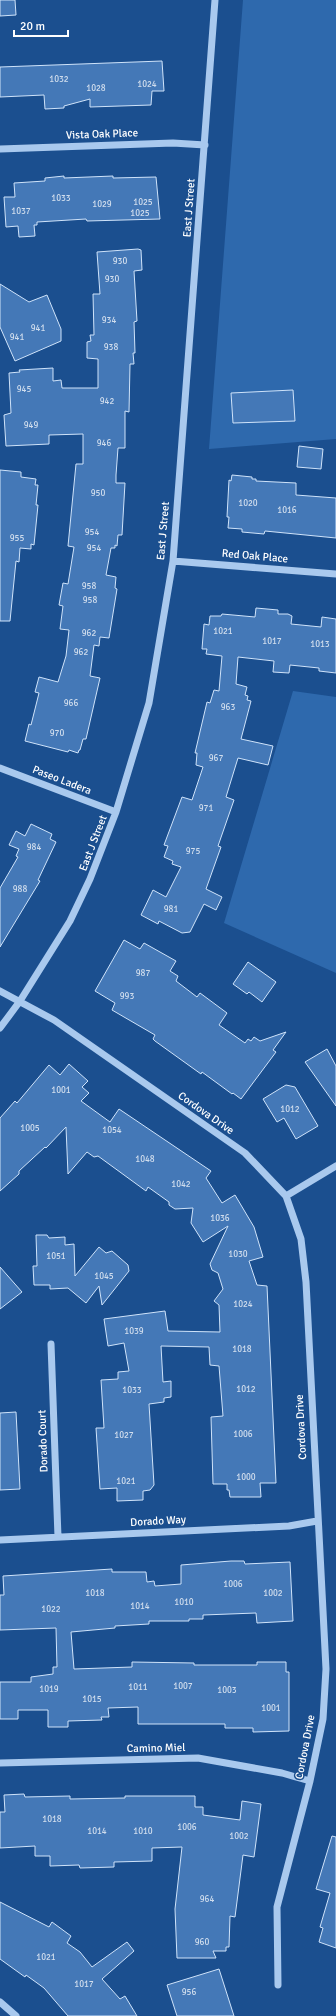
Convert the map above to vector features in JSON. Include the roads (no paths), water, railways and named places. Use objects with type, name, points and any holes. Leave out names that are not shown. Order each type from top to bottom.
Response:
[{"type":"street","name":"East J Street","points":[[0,1028],[20,1001],[70,921],[90,879],[116,812],[149,703],[173,561],[215,0]]},
{"type":"street","name":"Vista Oak Place","points":[[0,149],[173,143],[205,145]]},
{"type":"street","name":"Red Oak Place","points":[[173,561],[336,574]]},
{"type":"street","name":"Paseo Ladera","points":[[0,768],[116,812]]},
{"type":"street","name":"Cordova Drive","points":[[0,991],[54,1020],[245,1153],[286,1196],[301,1238],[306,1282],[317,1521],[326,1669],[323,1719],[310,1781],[277,1907],[278,1985]]},
{"type":"street","points":[[286,1196],[336,1166]]},
{"type":"street","name":"Dorado Court","points":[[52,1344],[58,1537]]},
{"type":"street","name":"Dorado Way","points":[[0,1540],[289,1526],[317,1521]]},
{"type":"street","name":"Camino Miel","points":[[0,1763],[198,1758],[282,1773],[310,1781]]},
{"type":"street","points":[[0,2002],[16,2016]]}]
